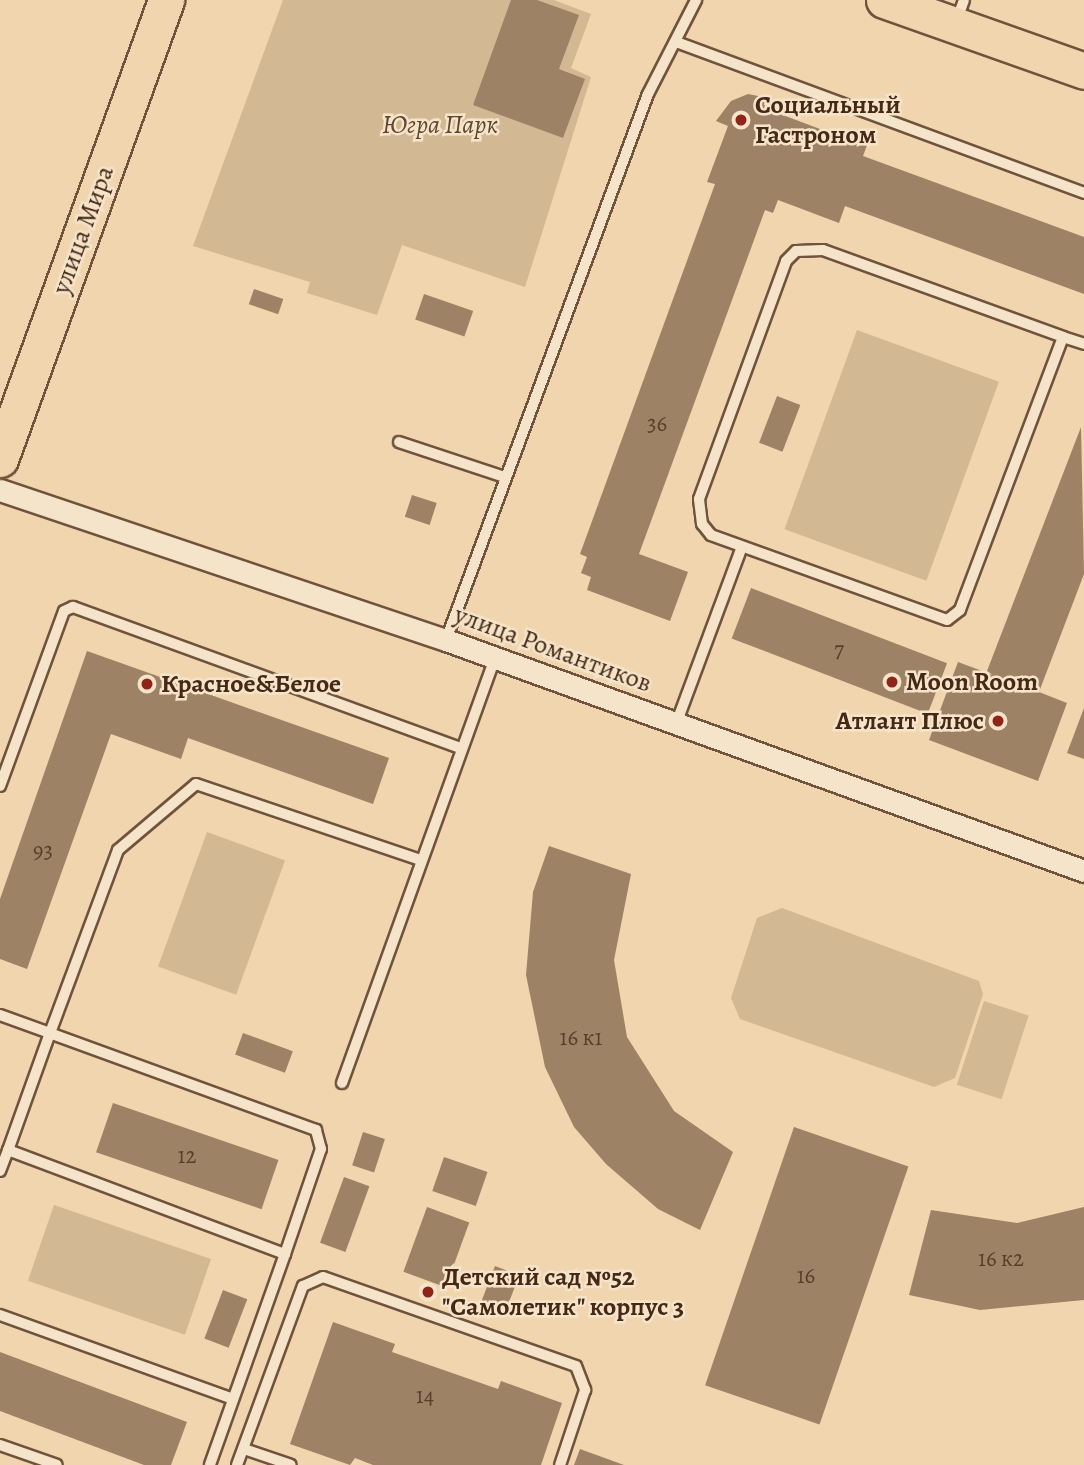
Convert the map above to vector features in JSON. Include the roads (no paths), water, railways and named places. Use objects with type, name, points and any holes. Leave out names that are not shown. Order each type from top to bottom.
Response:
[{"type":"main road","name":"улица Мира","points":[[0,459],[166,0]]},
{"type":"main road","points":[[884,0],[959,13],[1084,71]]},
{"type":"street","name":"улица Романтиков","points":[[0,490],[446,640],[1084,871]]},
{"type":"lane","points":[[446,640],[504,477],[649,94],[679,43],[696,0]]},
{"type":"lane","points":[[679,43],[1084,193]]},
{"type":"lane","points":[[1063,337],[960,610],[947,620],[742,547],[711,534],[702,524],[699,499],[786,261],[796,251],[823,250],[1084,344]]},
{"type":"lane","points":[[398,442],[504,477]]},
{"type":"lane","points":[[676,723],[742,547]]},
{"type":"lane","points":[[0,786],[64,611],[73,607],[461,748]]},
{"type":"lane","points":[[342,1083],[420,860],[495,658]]},
{"type":"lane","points":[[0,1171],[118,850],[196,784],[420,860]]},
{"type":"lane","points":[[0,1015],[316,1129],[321,1149],[231,1398],[210,1465]]},
{"type":"lane","points":[[8,1150],[285,1254]]},
{"type":"lane","points":[[237,1465],[247,1450],[303,1286],[323,1277],[576,1366],[585,1390],[559,1465]]},
{"type":"lane","points":[[0,1315],[231,1398]]},
{"type":"lane","points":[[0,1445],[57,1465]]},
{"type":"lane","points":[[247,1450],[290,1465]]},
{"type":"place","name":"Социальный Гастроном","points":[[741,120]]},
{"type":"place","name":"Moon Room","points":[[892,682]]},
{"type":"place","name":"Красное&Белое","points":[[147,684]]},
{"type":"place","name":"Атлант Плюс","points":[[998,721]]},
{"type":"place","name":"Детский сад №52 \"Самолетик\" корпус 3","points":[[428,1292]]},
{"type":"park label","name":"Югра Парк","points":[[440,125]]}]
